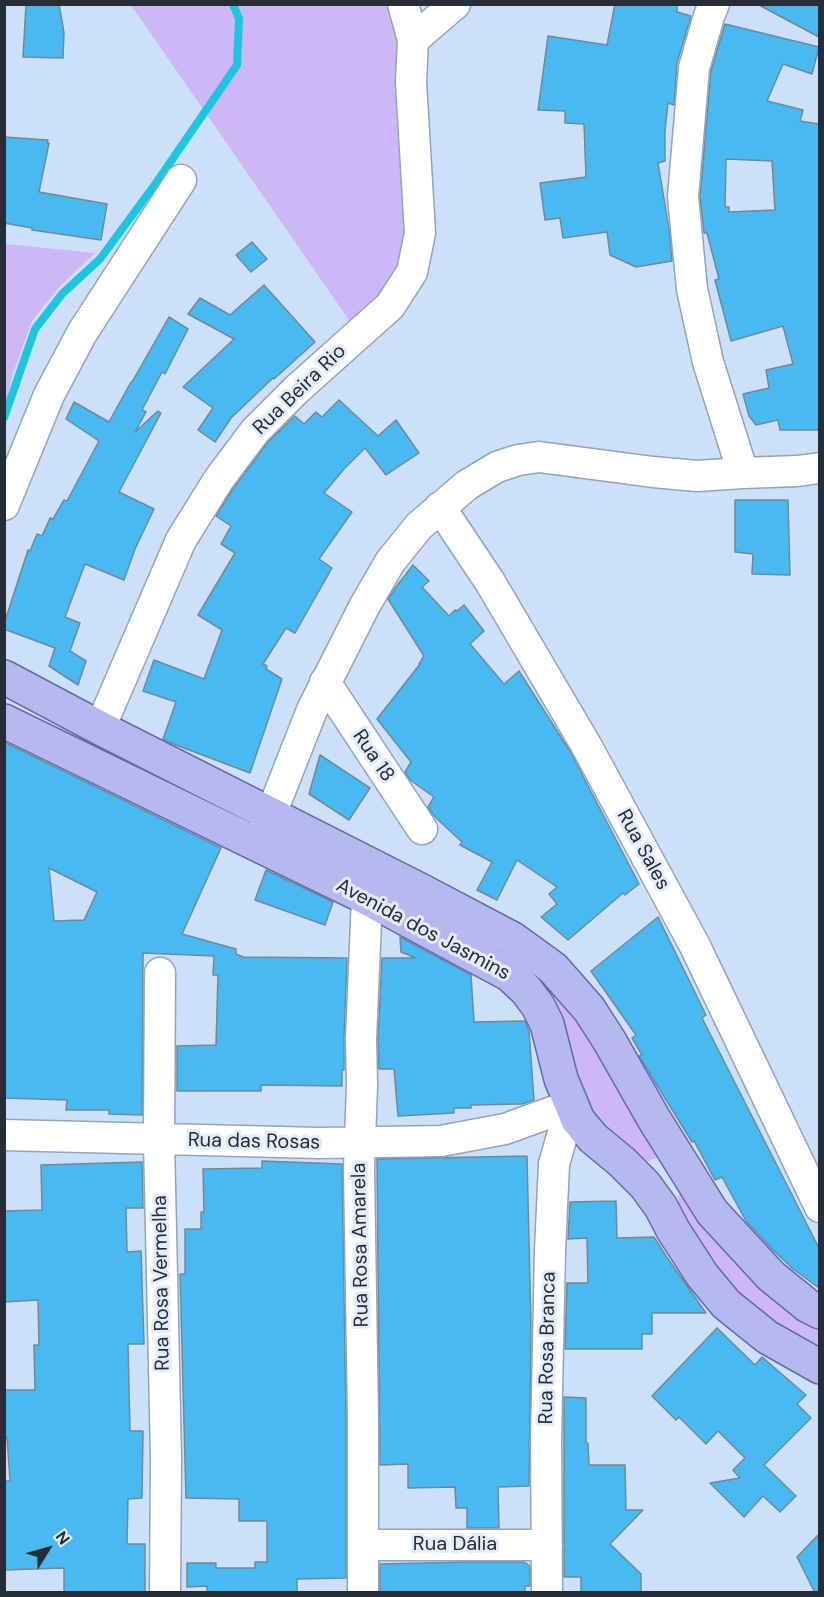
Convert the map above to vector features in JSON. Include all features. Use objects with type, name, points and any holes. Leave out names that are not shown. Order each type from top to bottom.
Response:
[{"type":"main road","name":"Avenida dos Jasmins","points":[[4,677],[100,729],[360,858],[513,939],[553,968],[589,1010],[712,1212],[771,1276],[819,1312]]},
{"type":"main road","name":"Avenida dos Jasmins","points":[[4,721],[367,898],[510,975],[526,990],[538,1006],[547,1024],[561,1079],[578,1120],[593,1138],[645,1185],[702,1275],[726,1304],[767,1337],[819,1367]]},
{"type":"main road","points":[[645,1185],[684,1168]]},
{"type":"street","name":"Rua Beira Rio","points":[[100,729],[181,540],[219,479],[255,431],[296,390],[390,306],[412,272],[420,233],[411,82],[413,40],[403,4]]},
{"type":"street","points":[[413,40],[455,4]]},
{"type":"street","points":[[714,4],[694,68],[683,197],[692,289],[708,362],[743,473]]},
{"type":"street","points":[[4,506],[50,396],[82,333],[182,180]]},
{"type":"street","points":[[259,846],[312,710],[364,607],[390,562],[419,526],[467,486],[497,467],[518,460],[539,457],[697,476],[819,468]]},
{"type":"street","name":"Rua Sales","points":[[440,507],[490,582],[580,735],[679,916],[819,1207]]},
{"type":"street","name":"Rua 18","points":[[325,682],[422,829]]},
{"type":"street","name":"Rua Rosa Amarela","points":[[363,1593],[360,1143],[361,1039],[367,898]]},
{"type":"street","name":"Rua Rosa Vermelha","points":[[160,973],[159,1140],[166,1458],[165,1593]]},
{"type":"street","name":"Rua das Rosas","points":[[4,1135],[319,1143],[441,1141],[505,1129],[571,1105]]},
{"type":"street","name":"Rua Rosa Branca","points":[[547,1593],[548,1369],[554,1164],[571,1105]]},
{"type":"street","name":"Rua Dália","points":[[363,1545],[547,1545]]},
{"type":"shaded area","points":[[131,5],[402,5],[404,9],[397,48],[406,179],[413,233],[395,290],[351,323]]},
{"type":"shaded area","points":[[5,244],[95,253],[61,285],[32,321],[12,376],[5,410]]},
{"type":"shaded area","points":[[419,899],[545,970],[660,1146],[656,1158],[644,1163],[627,1153],[579,1097],[555,1023]]},
{"type":"shaded area","points":[[680,1191],[819,1324],[819,1357],[750,1315],[687,1230],[678,1199]]},
{"type":"building","points":[[26,4],[59,4],[64,33],[63,58],[23,57]]},
{"type":"building","points":[[615,4],[677,4],[677,12],[691,16],[677,63],[674,105],[668,103],[665,161],[658,163],[672,261],[636,267],[610,255],[607,232],[563,238],[560,218],[545,220],[540,183],[586,177],[584,124],[565,123],[565,111],[538,110],[548,36],[607,45]]},
{"type":"building","points":[[757,4],[819,4],[819,37]]},
{"type":"building","points":[[725,24],[819,47],[812,74],[783,64],[767,101],[803,110],[800,121],[819,124],[819,430],[780,430],[778,420],[756,425],[749,416],[743,394],[769,388],[766,370],[793,364],[783,326],[731,341],[715,280],[719,279],[707,233],[704,233],[700,197],[711,71]],"holes":[[[726,159],[772,161],[775,210],[729,212],[729,207],[725,207]]]},
{"type":"building","points":[[4,137],[48,140],[39,192],[107,204],[101,240],[32,230],[32,228],[4,223]]},
{"type":"building","points":[[252,242],[267,259],[251,272],[236,255]]},
{"type":"building","points":[[264,285],[315,342],[231,418],[215,442],[198,430],[213,408],[183,387],[234,339],[188,314],[200,298],[230,315]]},
{"type":"building","points":[[169,317],[188,329],[165,374],[162,372],[142,410],[146,412],[135,432],[158,411],[161,413],[119,492],[154,509],[135,549],[124,580],[85,564],[65,617],[80,623],[70,651],[86,661],[78,685],[49,666],[55,648],[4,629],[4,624],[28,550],[30,551],[37,534],[42,536],[50,518],[53,519],[64,500],[67,501],[99,441],[66,419],[74,402],[109,422]]},
{"type":"building","points":[[339,400],[378,436],[396,420],[419,453],[386,475],[365,448],[324,493],[352,512],[319,559],[332,568],[295,633],[286,628],[263,664],[267,666],[266,669],[282,679],[250,773],[163,739],[176,702],[143,691],[154,660],[204,679],[222,630],[198,615],[235,553],[221,544],[231,526],[216,516],[268,442],[295,416],[304,424],[316,412],[322,417]]},
{"type":"building","points":[[735,500],[788,500],[790,575],[752,574],[753,554],[735,552]]},
{"type":"building","points":[[413,565],[429,581],[422,587],[449,616],[464,605],[484,631],[470,644],[504,684],[519,671],[571,753],[639,884],[625,895],[623,893],[568,940],[541,917],[557,904],[549,894],[557,887],[517,860],[497,900],[477,890],[492,862],[460,845],[462,842],[435,817],[428,807],[434,797],[410,780],[405,772],[411,762],[377,719],[424,656],[388,599]]},
{"type":"building","points":[[4,742],[221,848],[182,934],[236,949],[236,954],[243,957],[347,958],[342,1086],[261,1085],[261,1091],[177,1091],[177,1046],[216,1045],[218,975],[213,975],[214,956],[143,953],[142,1115],[109,1114],[109,1110],[66,1110],[67,1100],[4,1098]],"holes":[[[49,868],[97,892],[84,920],[54,921]]]},
{"type":"building","points":[[320,755],[370,788],[349,820],[309,794]]},
{"type":"building","points":[[266,870],[333,902],[325,925],[255,900]]},
{"type":"building","points":[[658,917],[706,1015],[702,1018],[819,1248],[819,1288],[793,1269],[746,1221],[722,1177],[715,1180],[694,1141],[692,1142],[639,1056],[642,1055],[632,1038],[636,1035],[591,971]]},
{"type":"building","points":[[400,937],[471,975],[474,1022],[525,1021],[529,1031],[534,1100],[522,1104],[471,1105],[471,1108],[454,1108],[454,1113],[398,1116],[394,1069],[379,1069],[378,1039],[382,958],[416,958],[401,952]]},
{"type":"building","points":[[527,1156],[531,1326],[529,1486],[498,1487],[499,1528],[467,1528],[467,1508],[456,1508],[455,1487],[408,1488],[408,1464],[380,1465],[377,1159]]},
{"type":"building","points":[[262,1161],[342,1164],[346,1578],[297,1579],[297,1593],[207,1593],[207,1586],[187,1587],[187,1563],[216,1563],[216,1568],[255,1568],[255,1562],[267,1562],[267,1521],[239,1521],[239,1499],[186,1498],[180,1274],[185,1274],[185,1229],[201,1229],[201,1212],[204,1212],[203,1169],[262,1168]]},
{"type":"building","points":[[142,1162],[143,1208],[126,1208],[127,1252],[141,1251],[144,1344],[128,1344],[130,1431],[143,1431],[142,1498],[128,1499],[127,1544],[145,1544],[145,1593],[64,1593],[64,1568],[4,1570],[4,1481],[10,1481],[7,1437],[4,1437],[4,1390],[35,1390],[34,1345],[39,1345],[38,1300],[4,1302],[4,1211],[42,1210],[41,1165]]},
{"type":"building","points":[[616,1201],[617,1238],[654,1237],[706,1313],[652,1313],[652,1334],[642,1334],[642,1349],[565,1349],[567,1283],[588,1283],[587,1238],[568,1239],[570,1202]]},
{"type":"building","points":[[717,1328],[755,1365],[762,1357],[806,1395],[797,1404],[811,1418],[764,1465],[796,1496],[780,1512],[763,1496],[744,1517],[710,1483],[740,1478],[733,1470],[745,1458],[718,1431],[706,1444],[679,1417],[676,1420],[652,1396]]},
{"type":"building","points":[[564,1397],[586,1398],[586,1443],[588,1443],[589,1465],[625,1465],[626,1510],[643,1510],[610,1544],[641,1574],[641,1593],[581,1593],[581,1577],[564,1577]]},
{"type":"building","points":[[819,1534],[819,1593],[815,1593],[797,1557]]},
{"type":"building","points":[[524,1562],[530,1566],[530,1586],[525,1586],[525,1593],[380,1593],[380,1564]]},
{"type":"waterway","points":[[4,418],[35,329],[62,294],[100,259],[156,183],[237,65],[239,19],[233,4]]}]
